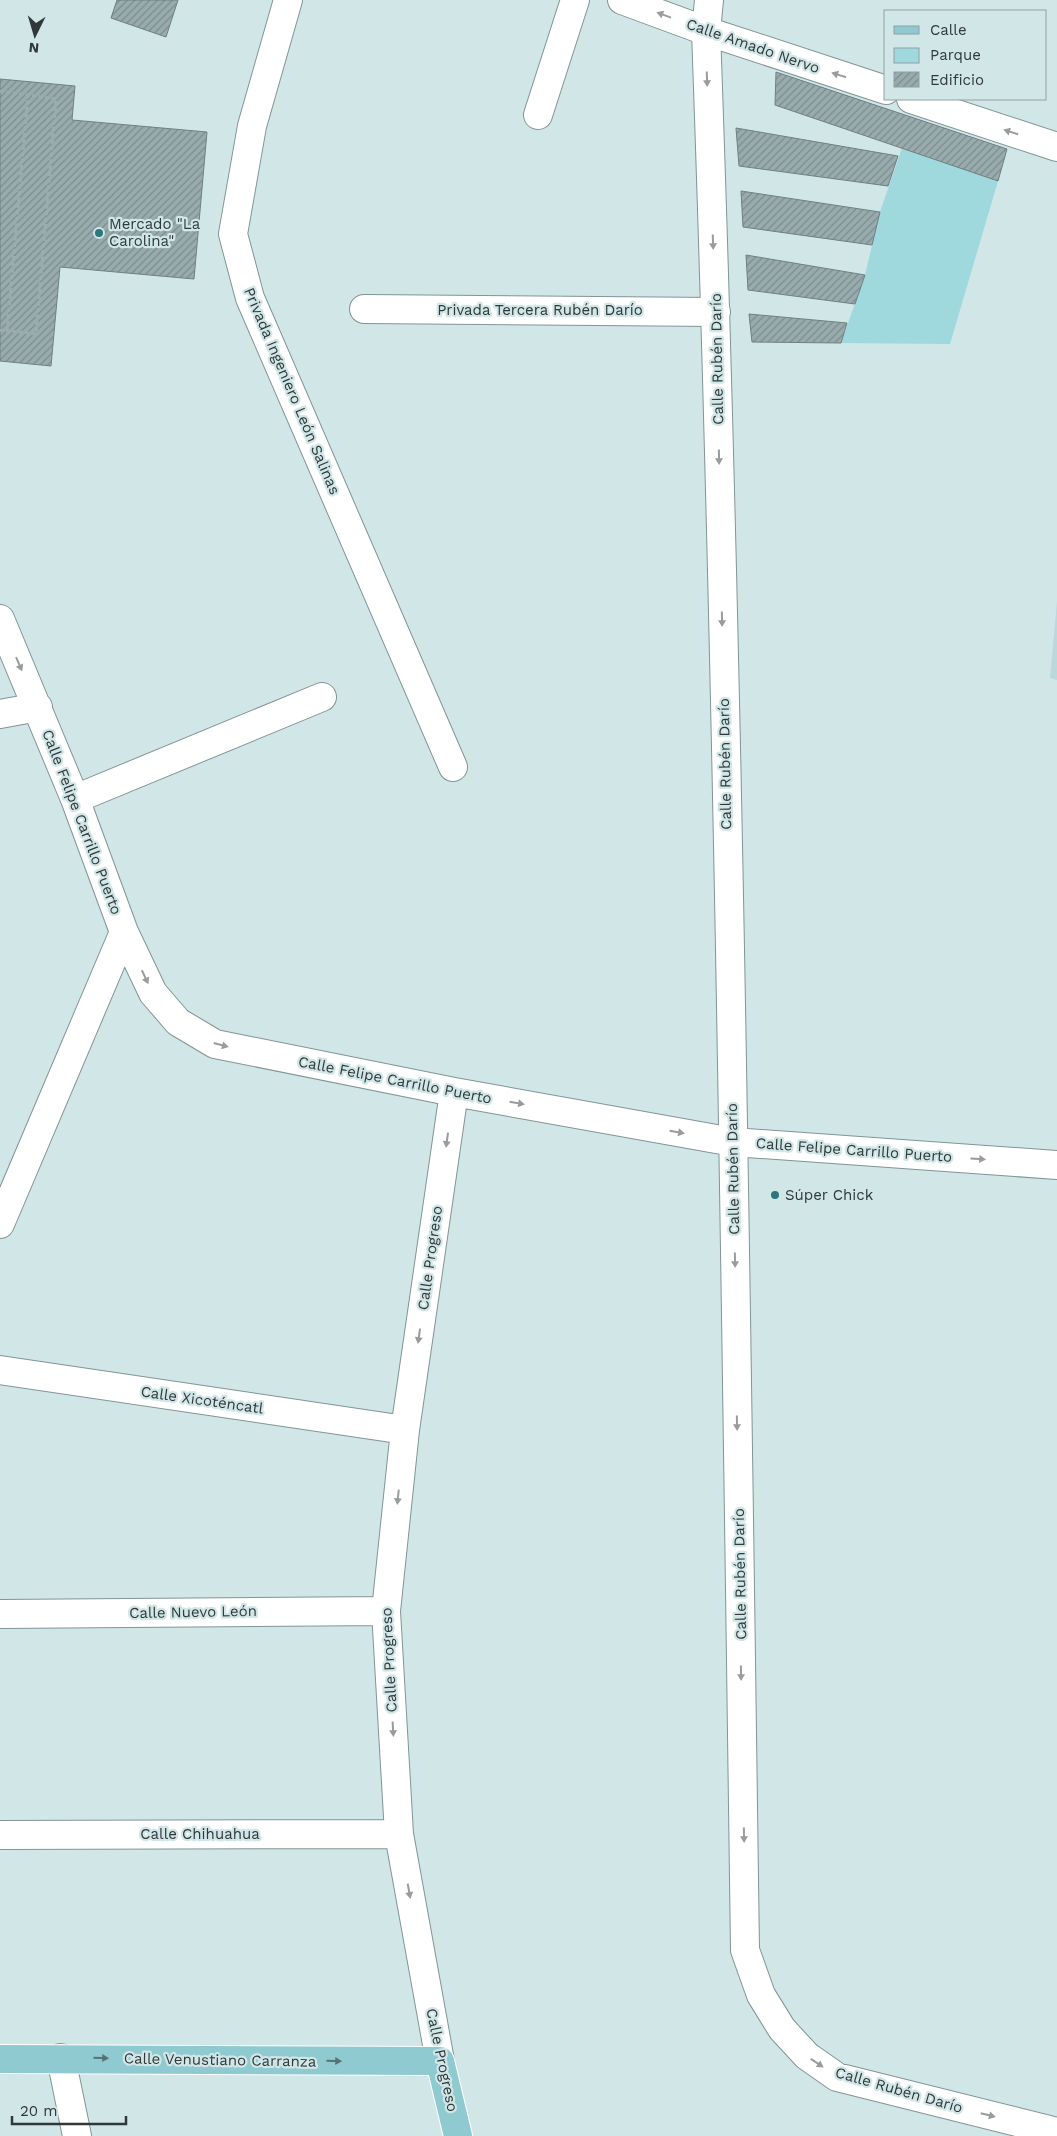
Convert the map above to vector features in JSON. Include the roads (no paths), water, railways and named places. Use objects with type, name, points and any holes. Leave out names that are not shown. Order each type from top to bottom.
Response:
[{"type":"main road","name":"Calle Venustiano Carranza","points":[[0,2059],[440,2062]]},
{"type":"main road","name":"Calle Progreso","points":[[440,2062],[458,2136]]},
{"type":"street","name":"Privada Ingeniero León Salinas","points":[[288,0],[252,126],[233,234],[250,298],[453,767]]},
{"type":"street","points":[[538,115],[575,0]]},
{"type":"street","name":"Calle Amado Nervo","points":[[622,0],[706,31],[884,89]]},
{"type":"street","name":"Calle Rubén Darío","points":[[709,0],[706,31],[716,312],[733,1142],[745,1950],[761,1995],[782,2029],[807,2056],[837,2077],[1057,2132]]},
{"type":"street","points":[[914,100],[1057,147]]},
{"type":"street","name":"Privada Tercera Rubén Darío","points":[[364,309],[716,312]]},
{"type":"street","name":"Calle Felipe Carrillo Puerto","points":[[0,619],[75,799],[124,932],[153,994],[178,1022],[215,1044],[454,1092],[733,1142],[1057,1165]]},
{"type":"street","points":[[75,799],[322,697]]},
{"type":"street","points":[[0,714],[38,707]]},
{"type":"street","points":[[0,1224],[124,932]]},
{"type":"street","name":"Calle Progreso","points":[[440,2062],[399,1834],[386,1611],[405,1430],[454,1092]]},
{"type":"street","name":"Calle Xicoténcatl","points":[[0,1370],[405,1430]]},
{"type":"street","name":"Calle Nuevo León","points":[[0,1614],[386,1611]]},
{"type":"street","name":"Calle Chihuahua","points":[[0,1834],[399,1834]]},
{"type":"street","points":[[61,2058],[77,2136]]},
{"type":"place","name":"Mercado \"La Carolina\"","points":[[99,233]]},
{"type":"place","name":"Súper Chick","points":[[775,1195]]}]
